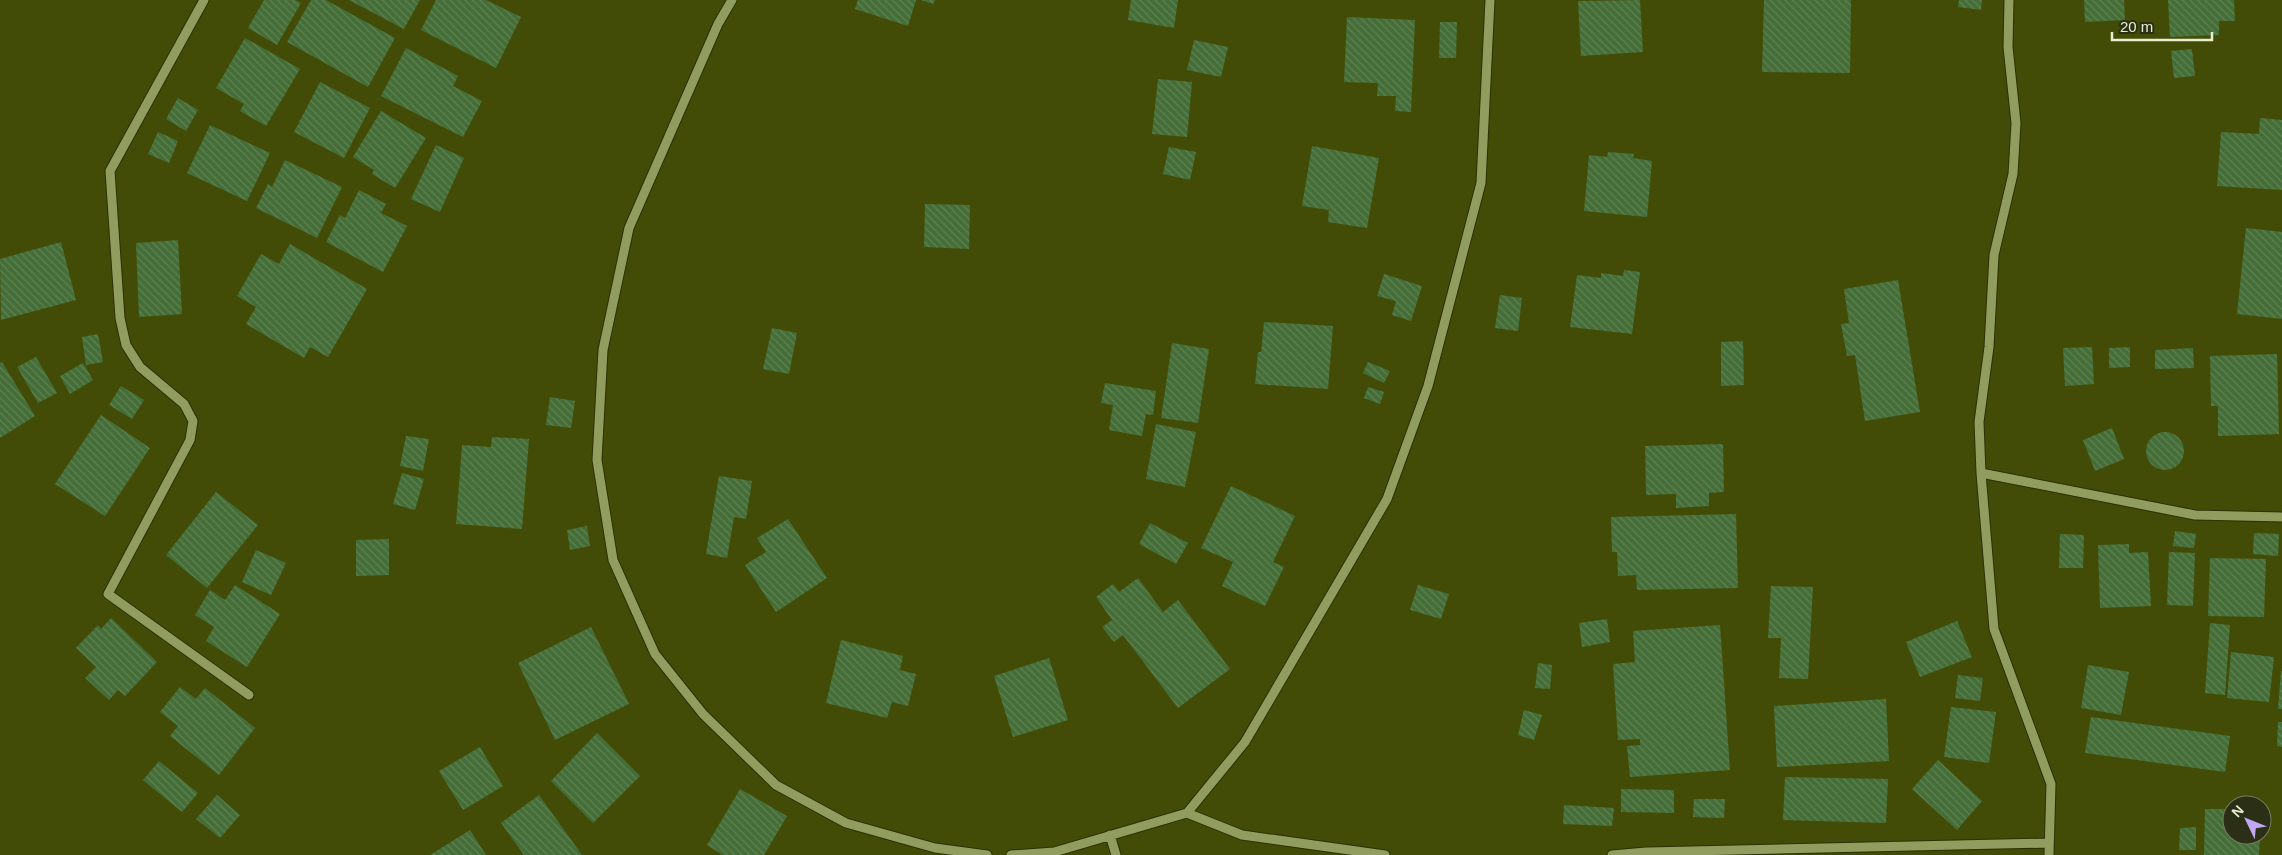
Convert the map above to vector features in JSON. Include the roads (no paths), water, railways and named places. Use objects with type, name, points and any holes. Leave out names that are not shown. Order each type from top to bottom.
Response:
[{"type":"street","points":[[204,0],[110,172],[120,318],[126,345],[140,367],[184,404],[192,420],[190,440],[108,594],[249,695]]},
{"type":"street","points":[[732,0],[718,24],[629,228],[603,350],[597,460],[613,560],[655,654],[703,714],[776,784],[846,823],[935,848],[988,855]]},
{"type":"street","points":[[1011,855],[1054,852],[1187,813],[1245,742],[1390,490],[1428,386],[1481,183],[1490,0]]},
{"type":"street","points":[[2009,0],[2008,47],[2016,123],[2013,174],[1994,255],[1989,347],[1979,422],[1994,629],[2051,784],[2049,855]]},
{"type":"street","points":[[1982,473],[2195,515],[2282,517]]},
{"type":"street","points":[[1187,813],[1242,835],[1385,855]]},
{"type":"street","points":[[1110,836],[1116,855]]},
{"type":"street","points":[[1612,855],[2049,843]]}]
